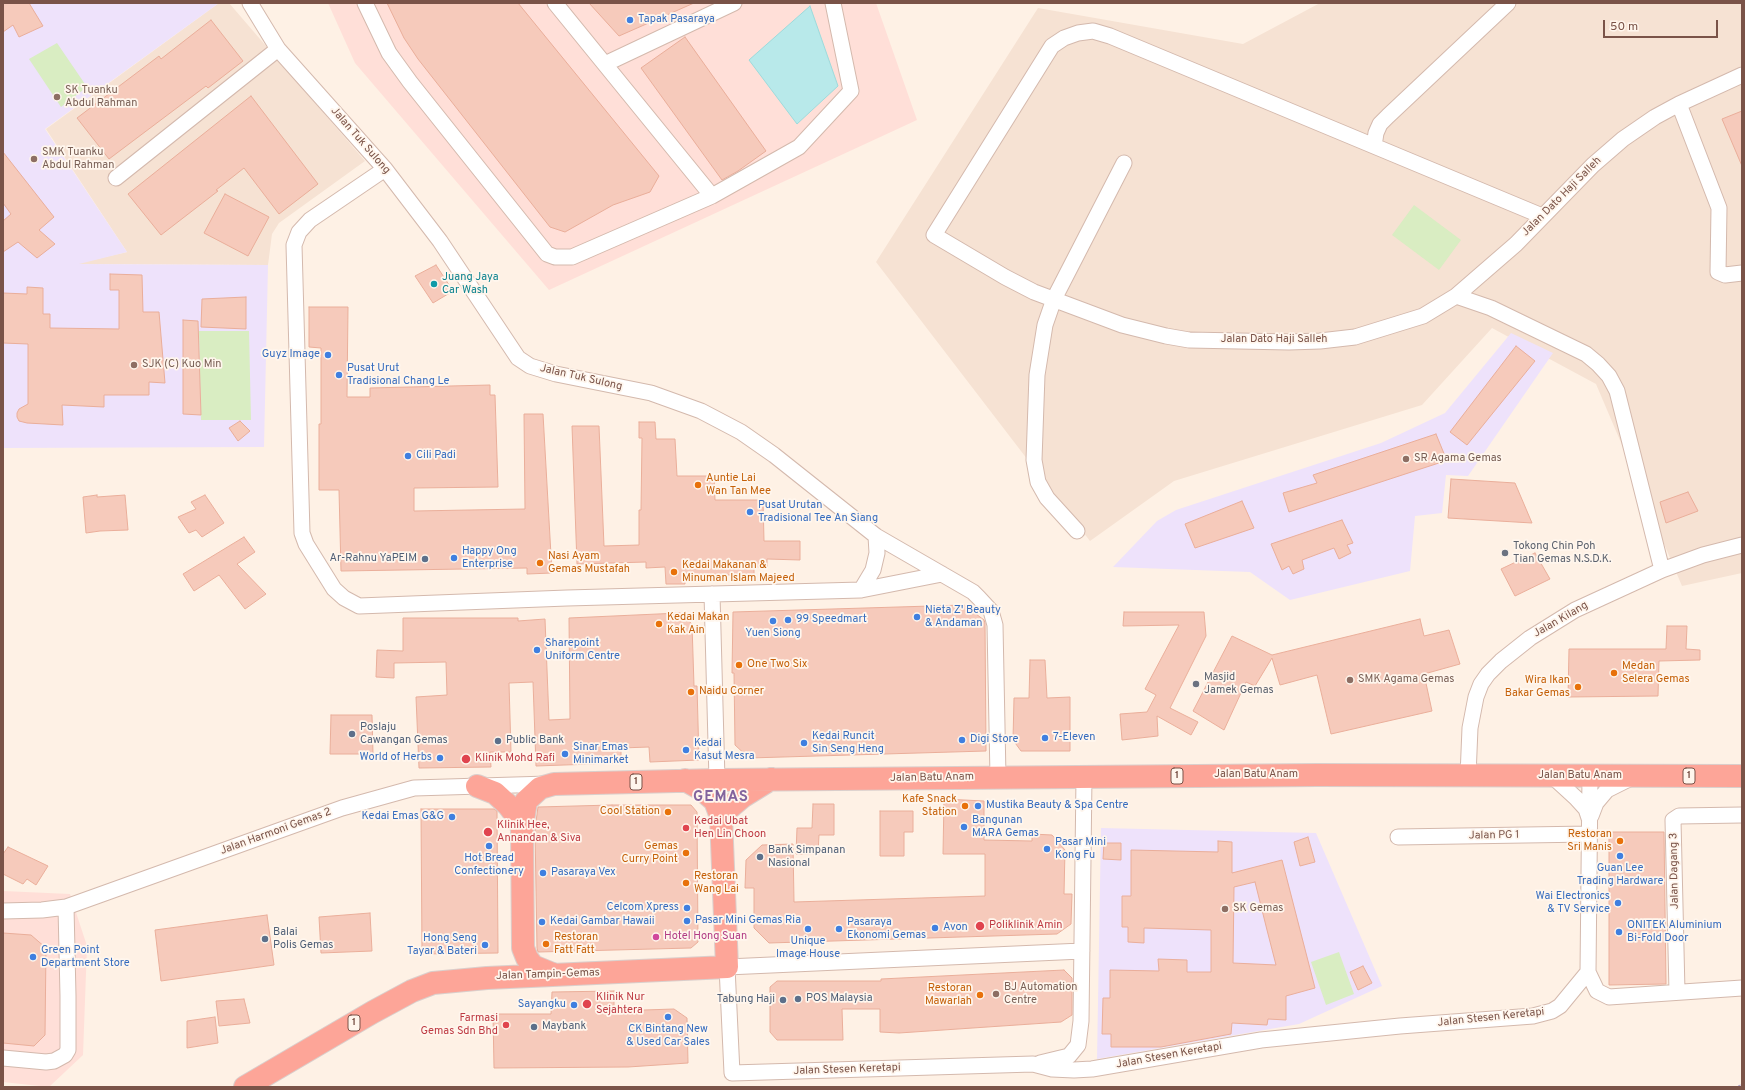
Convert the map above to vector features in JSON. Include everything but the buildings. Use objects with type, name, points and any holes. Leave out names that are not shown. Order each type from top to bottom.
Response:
[{"type":"highway","name":"Jalan Batu Anam","points":[[771,779],[998,777],[1742,776]]},
{"type":"highway","name":"1","points":[[487,978],[502,971],[516,960],[523,948],[522,828],[526,801],[540,788],[554,784],[771,779]]},
{"type":"highway","points":[[721,817],[729,808],[742,798],[771,779]]},
{"type":"highway","points":[[685,780],[701,789],[715,801],[721,817],[727,967]]},
{"type":"highway","points":[[477,786],[495,793],[508,805],[515,814],[522,828]]},
{"type":"highway","points":[[523,948],[527,958],[533,966],[555,975]]},
{"type":"highway","name":"Jalan Tampin-Gemas","points":[[245,1087],[373,1012],[412,991],[433,983],[487,978],[727,967]]},
{"type":"street","name":"Jalan Tuk Sulong","points":[[250,3],[278,49],[385,169],[440,241],[518,358],[530,366],[556,374],[651,394],[701,410],[741,432],[768,451],[876,536],[973,592],[991,611],[995,625],[998,777]]},
{"type":"street","points":[[365,3],[389,53],[410,82],[547,254],[555,257],[572,257],[712,196],[799,146],[851,91],[833,3]]},
{"type":"street","points":[[555,3],[712,196]]},
{"type":"street","points":[[605,64],[734,3]]},
{"type":"street","points":[[1508,3],[1388,116],[1378,129],[1374,146],[1542,216]]},
{"type":"street","name":"Jalan Dato Haji Salleh","points":[[1374,146],[1110,36],[1092,31],[1078,33],[1064,38],[1052,46],[934,235],[1005,278],[1034,292],[1122,325],[1166,336],[1189,340],[1289,342],[1320,341],[1355,337],[1389,328],[1423,316],[1456,296],[1516,244],[1542,216],[1607,152],[1638,128],[1679,104],[1742,75]]},
{"type":"street","points":[[116,178],[278,49]]},
{"type":"street","points":[[1679,104],[1719,208],[1718,272],[1725,275],[1742,273]]},
{"type":"street","points":[[1077,531],[1041,491],[1035,473],[1034,460],[1037,375],[1045,325],[1054,299],[1124,163]]},
{"type":"street","points":[[385,169],[310,220],[299,232],[294,245],[302,533],[306,544],[334,589],[344,598],[359,606],[861,590],[942,574]]},
{"type":"street","points":[[1456,296],[1491,308],[1586,354],[1609,376],[1616,392],[1662,570]]},
{"type":"street","points":[[861,590],[873,570],[877,553],[876,536]]},
{"type":"street","name":"Jalan Kilang","points":[[1468,776],[1472,709],[1481,684],[1488,674],[1501,661],[1530,638],[1575,610],[1662,570],[1742,545]]},
{"type":"street","points":[[712,594],[717,780]]},
{"type":"street","points":[[1552,776],[1586,809],[1590,819]]},
{"type":"street","points":[[1590,776],[1588,972],[1597,991],[1609,997],[1742,988]]},
{"type":"street","points":[[1590,819],[1596,803],[1608,790],[1636,776]]},
{"type":"street","points":[[1033,1064],[1069,1056],[1078,1045],[1081,1021],[1084,777]]},
{"type":"street","name":"Jalan Harmoni Gemas 2","points":[[3,911],[66,907],[342,808],[414,788],[554,784]]},
{"type":"street","name":"Jalan Dagang 3","points":[[1677,992],[1673,820],[1679,816],[1742,815]]},
{"type":"street","name":"Jalan PG 1","points":[[1398,837],[1589,834]]},
{"type":"street","points":[[3,1058],[46,1062],[54,1061],[65,1055],[68,1050],[66,907]]},
{"type":"street","points":[[727,967],[1082,951]]},
{"type":"street","name":"Jalan Stesen Keretapi","points":[[727,967],[732,1073],[1033,1064],[1052,1069],[1092,1069],[1260,1040],[1400,1026],[1533,1016],[1552,1011],[1560,1006],[1588,972]]},
{"type":"shaded area","name":"SJK (C) Kuo Min","points":[[3,3],[219,3],[45,129],[127,252],[79,264],[268,265],[264,447],[3,448]]},
{"type":"shaded area","points":[[219,3],[229,3],[365,161],[279,223],[272,234],[268,265],[75,264],[127,252],[46,129]]},
{"type":"shaded area","points":[[328,3],[876,3],[917,120],[549,290],[355,63]]},
{"type":"shaded area","points":[[1320,3],[1742,3],[1742,573],[1682,586],[1596,384],[1492,328],[1422,405],[1174,481],[1090,541],[876,262],[1038,8],[1243,44]]},
{"type":"shaded area","name":"SR Agama Gemas","points":[[1511,333],[1553,353],[1468,476],[1446,475],[1442,513],[1415,516],[1410,571],[1290,600],[1250,572],[1113,567],[1157,521],[1176,510],[1381,443],[1445,413]]},
{"type":"shaded area","name":"SK Gemas","points":[[1101,828],[1316,833],[1382,986],[1299,1024],[1097,1059]]},
{"type":"shaded area","points":[[3,891],[70,894],[87,946],[83,1055],[49,1087],[3,1082]]},
{"type":"green space","points":[[57,43],[87,87],[61,107],[29,59]]},
{"type":"green space","points":[[1414,205],[1461,240],[1439,270],[1392,235]]},
{"type":"green space","points":[[199,331],[249,331],[251,420],[201,420]]},
{"type":"green space","points":[[1339,952],[1354,994],[1326,1005],[1311,962]]},
{"type":"water","points":[[810,6],[838,86],[797,124],[749,60]]},
{"type":"place","name":"Tapak Pasaraya","points":[[630,20]]},
{"type":"place","name":"SK Tuanku Abdul Rahman","points":[[57,97]]},
{"type":"place","name":"SMK Tuanku Abdul Rahman","points":[[34,159]]},
{"type":"place","name":"Juang Jaya Car Wash","points":[[434,284]]},
{"type":"place","name":"Guyz Image","points":[[328,355]]},
{"type":"place","name":"SJK (C) Kuo Min","points":[[134,365]]},
{"type":"place","name":"Pusat Urut Tradisional Chang Le","points":[[339,375]]},
{"type":"place","name":"Cili Padi","points":[[408,456]]},
{"type":"place","name":"SR Agama Gemas","points":[[1406,459]]},
{"type":"place","name":"Auntie Lai Wan Tan Mee","points":[[698,485]]},
{"type":"place","name":"Pusat Urutan Tradisional Tee An Siang","points":[[750,512]]},
{"type":"place","name":"Tokong Chin Poh Tian Gemas N.S.D.K.","points":[[1505,553]]},
{"type":"place","name":"Happy Ong Enterprise","points":[[454,558]]},
{"type":"place","name":"Ar-Rahnu YaPEIM","points":[[425,559]]},
{"type":"place","name":"Nasi Ayam Gemas Mustafah","points":[[540,563]]},
{"type":"place","name":"Kedai Makanan & Minuman Islam Majeed","points":[[674,572]]},
{"type":"place","name":"Nieta Z' Beauty & Andaman","points":[[917,617]]},
{"type":"place","name":"99 Speedmart","points":[[788,620]]},
{"type":"place","name":"Yuen Siong","points":[[773,621]]},
{"type":"place","name":"Kedai Makan Kak Ain","points":[[659,624]]},
{"type":"place","name":"Sharepoint Uniform Centre","points":[[537,650]]},
{"type":"place","name":"One Two Six","points":[[739,665]]},
{"type":"place","name":"Medan Selera Gemas","points":[[1614,673]]},
{"type":"place","name":"SMK Agama Gemas","points":[[1350,680]]},
{"type":"place","name":"Masjid Jamek Gemas","points":[[1196,684]]},
{"type":"place","name":"Wira Ikan Bakar Gemas","points":[[1578,687]]},
{"type":"place","name":"Naidu Corner","points":[[691,692]]},
{"type":"place","name":"Poslaju Cawangan Gemas","points":[[352,734]]},
{"type":"place","name":"7-Eleven","points":[[1045,738]]},
{"type":"place","name":"Digi Store","points":[[962,740]]},
{"type":"place","name":"Public Bank","points":[[498,741]]},
{"type":"place","name":"Kedai Runcit Sin Seng Heng","points":[[804,743]]},
{"type":"place","name":"Kedai Kasut Mesra","points":[[686,750]]},
{"type":"place","name":"Sinar Emas Minimarket","points":[[565,754]]},
{"type":"place","name":"World of Herbs","points":[[440,758]]},
{"type":"place","name":"Klinik Mohd Rafi","points":[[466,759]]},
{"type":"place","name":"Kafe Snack Station","points":[[965,806]]},
{"type":"place","name":"Mustika Beauty & Spa Centre","points":[[978,806]]},
{"type":"place","name":"Cool Station","points":[[668,812]]},
{"type":"place","name":"Kedai Emas G&G","points":[[452,817]]},
{"type":"place","name":"Bangunan MARA Gemas","points":[[964,827]]},
{"type":"place","name":"Kedai Ubat Hen Lin Choon","points":[[686,828]]},
{"type":"place","name":"Klinik Hee, Annandan & Siva","points":[[488,832]]},
{"type":"place","name":"Restoran Sri Manis","points":[[1620,841]]},
{"type":"place","name":"Hot Bread Confectionery","points":[[489,846]]},
{"type":"place","name":"Pasar Mini Kong Fu","points":[[1047,849]]},
{"type":"place","name":"Gemas Curry Point","points":[[686,853]]},
{"type":"place","name":"Guan Lee Trading Hardware","points":[[1620,856]]},
{"type":"place","name":"Bank Simpanan Nasional","points":[[760,857]]},
{"type":"place","name":"Pasaraya Vex","points":[[543,873]]},
{"type":"place","name":"Restoran Wang Lai","points":[[686,883]]},
{"type":"place","name":"Wai Electronics & TV Service","points":[[1618,903]]},
{"type":"place","name":"Celcom Xpress","points":[[687,908]]},
{"type":"place","name":"SK Gemas","points":[[1225,909]]},
{"type":"place","name":"Pasar Mini Gemas Ria","points":[[687,921]]},
{"type":"place","name":"Kedai Gambar Hawaii","points":[[542,922]]},
{"type":"place","name":"Poliklinik Amin","points":[[980,926]]},
{"type":"place","name":"Avon","points":[[935,928]]},
{"type":"place","name":"Unique Image House","points":[[808,929]]},
{"type":"place","name":"Pasaraya Ekonomi Gemas","points":[[839,929]]},
{"type":"place","name":"ONITEK Aluminium Bi-Fold Door","points":[[1619,932]]},
{"type":"place","name":"Hotel Hong Suan","points":[[656,937]]},
{"type":"place","name":"Balai Polis Gemas","points":[[265,939]]},
{"type":"place","name":"Restoran Fatt Fatt","points":[[546,944]]},
{"type":"place","name":"Hong Seng Tayar & Bateri","points":[[485,945]]},
{"type":"place","name":"Green Point Department Store","points":[[33,957]]},
{"type":"place","name":"BJ Automation Centre","points":[[996,994]]},
{"type":"place","name":"Restoran Mawarlah","points":[[980,995]]},
{"type":"place","name":"POS Malaysia","points":[[798,999]]},
{"type":"place","name":"Tabung Haji","points":[[783,1000]]},
{"type":"place","name":"Klinik Nur Sejahtera","points":[[587,1004]]},
{"type":"place","name":"Sayangku","points":[[574,1005]]},
{"type":"place","name":"CK Bintang New & Used Car Sales","points":[[668,1017]]},
{"type":"place","name":"Farmasi Gemas Sdn Bhd","points":[[506,1025]]},
{"type":"place","name":"Maybank","points":[[534,1027]]},
{"type":"district","name":"GEMAS","points":[[721,798]]}]
